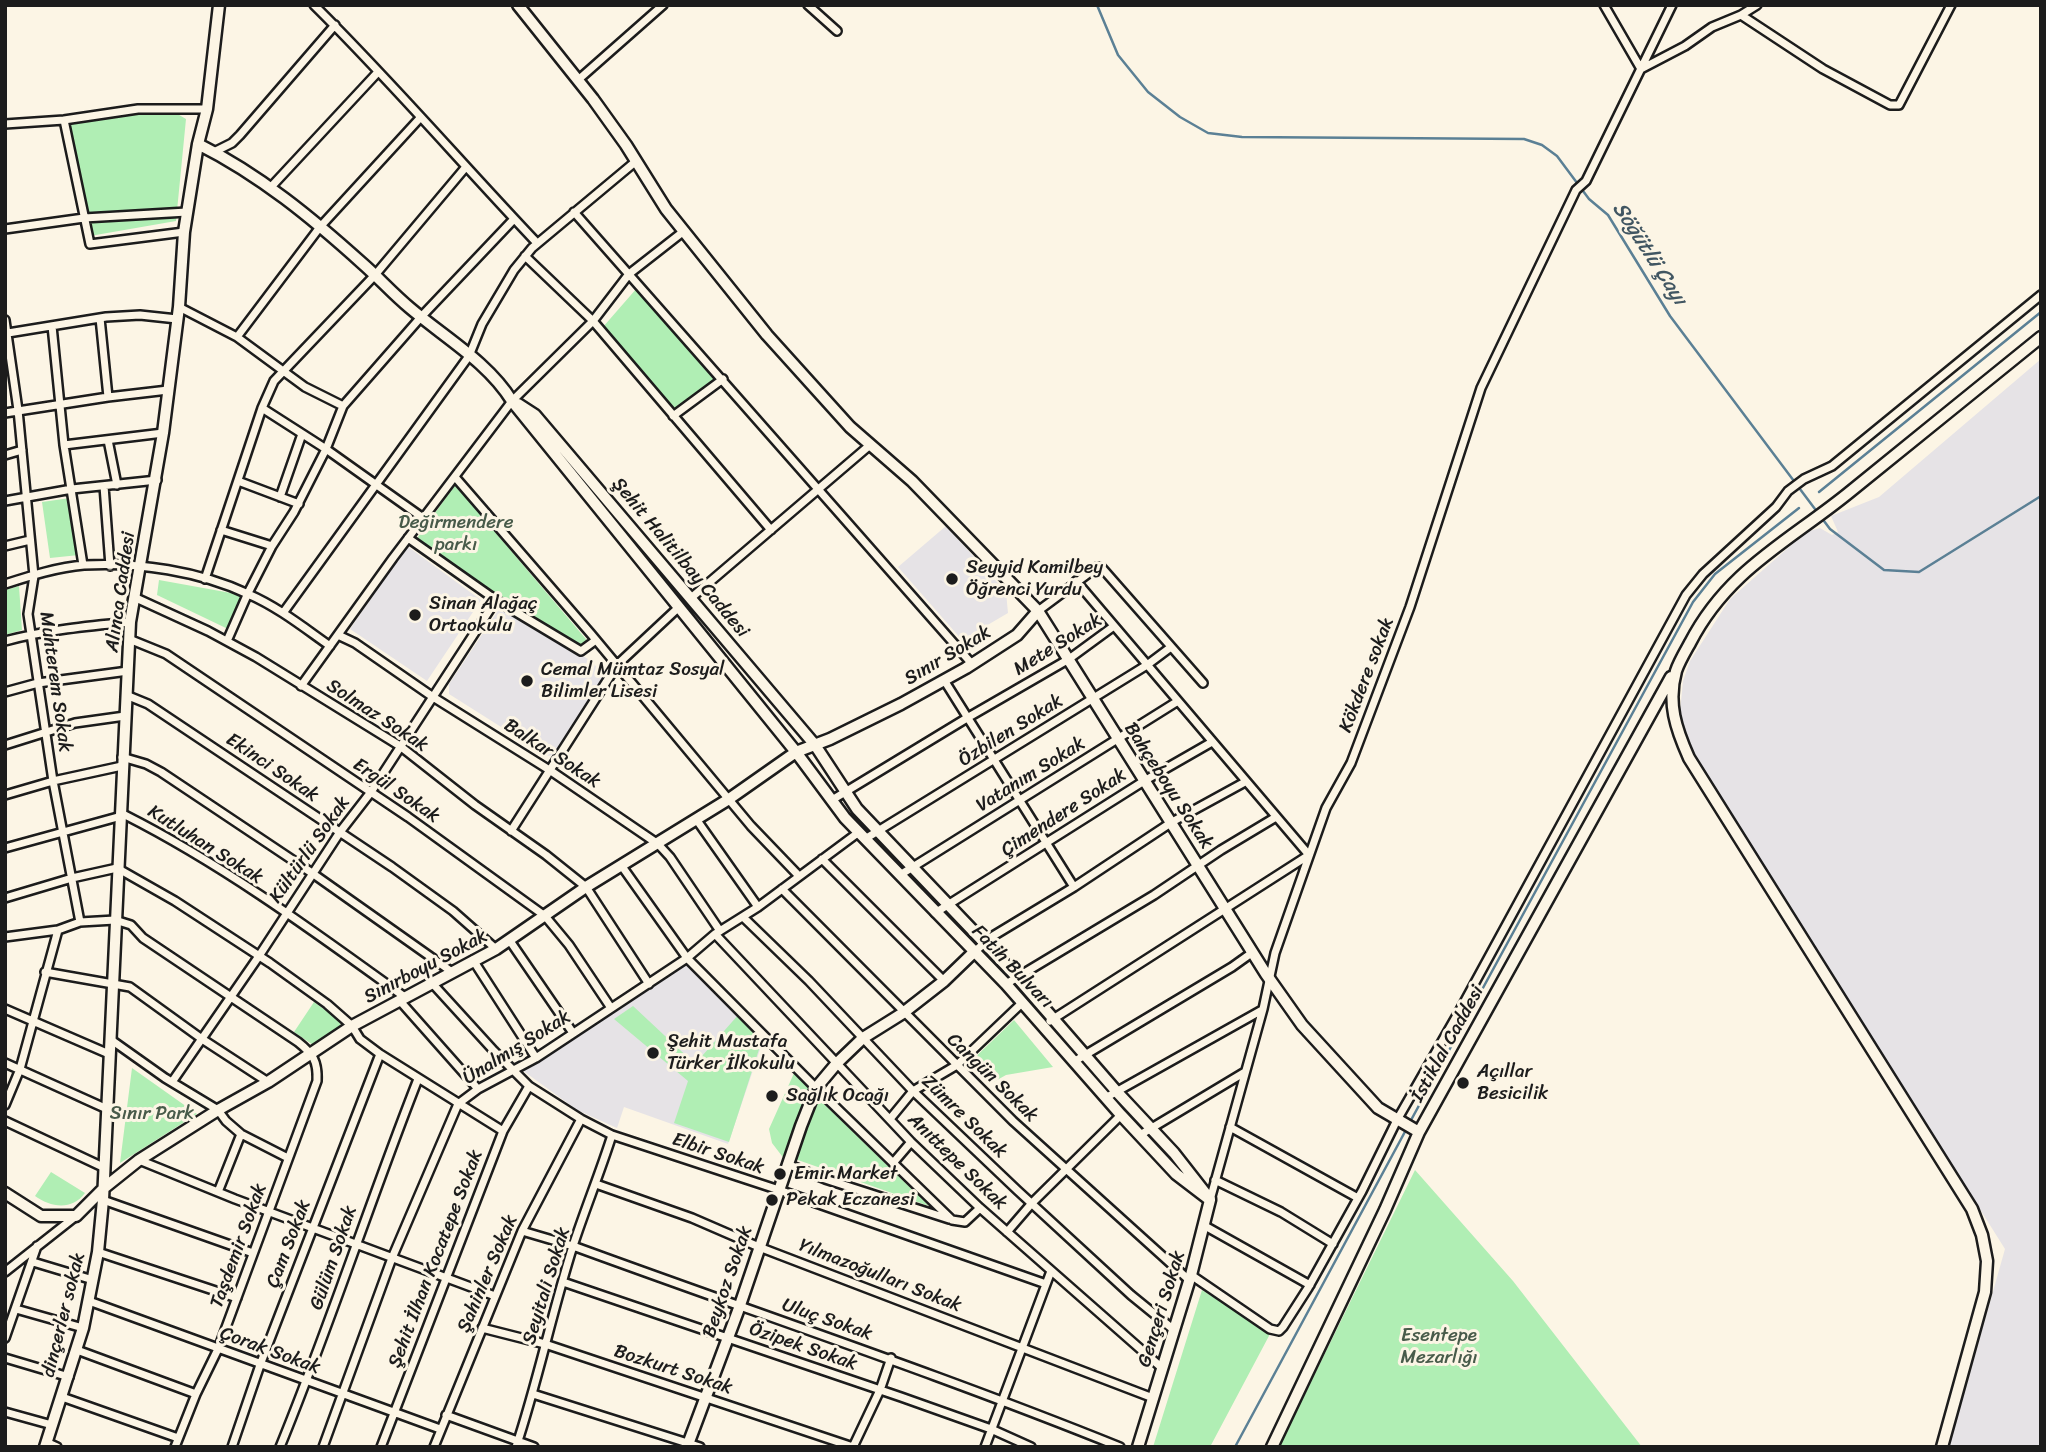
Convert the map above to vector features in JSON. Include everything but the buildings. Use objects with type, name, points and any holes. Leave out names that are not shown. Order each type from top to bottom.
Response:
[{"type":"street","name":"Alınca Caddesi","points":[[104,1188],[130,622],[157,480],[180,307],[184,232],[206,109],[219,5]]},
{"type":"street","points":[[314,5],[537,243]]},
{"type":"street","name":"Bahçeboyu Sokak","points":[[518,5],[626,145],[666,209],[767,335],[850,427],[912,481],[1038,611],[1269,979],[1302,1025],[1378,1108],[1416,1131]]},
{"type":"street","points":[[578,80],[663,5]]},
{"type":"street","points":[[808,5],[837,31]]},
{"type":"street","points":[[1604,5],[1641,69]]},
{"type":"street","points":[[1641,69],[1672,5]]},
{"type":"street","points":[[1641,69],[1685,47],[1712,27],[1757,5]]},
{"type":"street","points":[[1741,15],[1823,69],[1890,105],[1899,105],[1951,5]]},
{"type":"street","points":[[214,152],[232,143],[240,135],[335,26]]},
{"type":"street","name":"Kökdere sokak","points":[[1215,1180],[1263,1009],[1275,953],[1326,808],[1351,763],[1410,607],[1481,388],[1576,190],[1586,181],[1641,69]]},
{"type":"street","points":[[271,187],[379,72]]},
{"type":"street","points":[[5,124],[64,120],[138,109],[206,109]]},
{"type":"street","points":[[237,337],[320,227],[420,118]]},
{"type":"street","points":[[64,120],[90,244],[184,232]]},
{"type":"street","name":"Şehit Halitilbay Caddesi","points":[[198,144],[271,187],[501,383],[512,401],[796,752]]},
{"type":"street","points":[[283,613],[469,356],[482,324],[514,270],[537,243],[635,162]]},
{"type":"street","points":[[205,579],[262,408],[274,381],[375,275],[465,168]]},
{"type":"street","points":[[5,229],[84,218],[187,212]]},
{"type":"street","points":[[574,212],[972,664]]},
{"type":"street","points":[[227,641],[272,546],[299,504],[344,406],[421,317],[514,219]]},
{"type":"street","points":[[301,686],[512,401],[593,321],[629,274],[684,231]]},
{"type":"street","points":[[525,256],[593,321],[771,530]]},
{"type":"street","points":[[1205,1226],[1310,1285],[1686,595],[1710,567],[1776,508],[1788,491],[1804,479],[1832,466],[2041,295]]},
{"type":"street","points":[[180,307],[237,337],[305,387],[344,406]]},
{"type":"street","points":[[8,333],[100,318],[140,315],[177,319]]},
{"type":"street","points":[[100,318],[108,397]]},
{"type":"street","name":"Muhterem Sokak","points":[[5,320],[8,363],[18,410],[34,576],[28,614],[52,781],[80,922]]},
{"type":"street","points":[[52,326],[64,445],[83,565]]},
{"type":"street","name":"İstiklal Caddesi","points":[[1272,1447],[1385,1210],[1416,1131],[1694,635],[1713,606],[1748,567],[1844,497],[2041,337]]},
{"type":"street","points":[[673,415],[723,379]]},
{"type":"street","points":[[5,413],[168,390]]},
{"type":"street","name":"Şehit Halitilbay Caddesi","points":[[512,401],[535,415],[815,745],[857,809],[1017,977],[1054,1019],[1079,1058]]},
{"type":"street","points":[[262,408],[326,449],[423,519]]},
{"type":"street","points":[[64,445],[163,433]]},
{"type":"street","points":[[280,497],[302,434]]},
{"type":"street","points":[[108,440],[117,485]]},
{"type":"street","points":[[691,598],[870,445]]},
{"type":"street","points":[[5,455],[22,450]]},
{"type":"street","points":[[455,477],[729,799],[799,876]]},
{"type":"street","points":[[5,501],[26,495],[157,480]]},
{"type":"street","points":[[238,481],[299,504]]},
{"type":"street","points":[[104,486],[110,566]]},
{"type":"street","points":[[221,530],[272,546]]},
{"type":"street","points":[[408,538],[496,600],[581,652],[596,640]]},
{"type":"street","points":[[5,546],[30,540]]},
{"type":"street","points":[[5,584],[83,565],[141,566],[205,579],[248,593],[283,613],[330,646]]},
{"type":"street","name":"Sınır Sokak","points":[[796,752],[901,704],[972,664],[1017,635],[1038,611],[1097,567],[1102,568],[1171,647]]},
{"type":"street","points":[[1076,581],[1114,626]]},
{"type":"street","name":"Solmaz Sokak","points":[[136,598],[227,641],[400,746],[586,887]]},
{"type":"street","name":"Kültürlü Sokak","points":[[172,1082],[340,832],[371,792],[496,600]]},
{"type":"street","points":[[511,831],[617,665],[680,607]]},
{"type":"street","points":[[5,641],[32,634],[130,622]]},
{"type":"street","name":"Mete Sokak","points":[[832,800],[1069,659],[1114,626],[1309,855]]},
{"type":"street","name":"Balkar Sokak","points":[[338,635],[355,643],[659,844],[718,932]]},
{"type":"street","name":"Ergül Sokak","points":[[129,639],[166,654],[371,792],[545,916],[569,945],[611,1008]]},
{"type":"street","points":[[1171,647],[1203,683]]},
{"type":"street","name":"Özbilen Sokak","points":[[862,835],[878,831],[1147,665],[1171,647]]},
{"type":"street","points":[[1676,669],[1671,696],[1675,726],[1689,758],[1972,1209],[1982,1235],[1987,1261],[1985,1292],[1942,1447]]},
{"type":"street","points":[[5,692],[38,683],[128,671]]},
{"type":"street","points":[[944,680],[1074,887]]},
{"type":"street","name":"Ekinci Sokak","points":[[126,695],[148,704],[340,832],[453,911],[496,950]]},
{"type":"street","name":"Vatanım Sokak","points":[[900,875],[1178,701]]},
{"type":"street","points":[[5,746],[75,723],[125,716]]},
{"type":"street","name":"Çimendere Sokak","points":[[935,913],[1144,781],[1212,742]]},
{"type":"street","name":"Sınırboyu Sokak","points":[[76,1216],[104,1188],[139,1160],[313,1054],[352,1026],[496,950],[586,887],[729,799],[796,752]]},
{"type":"street","name":"Fatih Bulvarı","points":[[796,752],[862,835],[1044,1026],[1079,1058]]},
{"type":"street","points":[[5,794],[122,761],[146,764],[312,873],[452,972]]},
{"type":"street","points":[[974,952],[1172,822],[1245,782]]},
{"type":"street","points":[[5,848],[122,816]]},
{"type":"street","name":"Kutluhan Sokak","points":[[122,816],[169,837],[285,914],[403,1000],[478,1089]]},
{"type":"street","points":[[1006,984],[1276,817]]},
{"type":"street","points":[[696,819],[758,907]]},
{"type":"street","name":"Ünalmış Sokak","points":[[323,1447],[392,1258],[458,1104],[478,1089],[536,1058],[649,984],[822,859],[862,835]]},
{"type":"street","points":[[1044,1026],[1309,855]]},
{"type":"street","points":[[822,859],[944,981]]},
{"type":"street","points":[[621,865],[687,958],[952,1220]]},
{"type":"street","points":[[5,898],[117,868],[175,901],[259,956],[327,1004],[352,1026],[360,1039],[380,1054],[503,1131]]},
{"type":"street","points":[[586,887],[649,984]]},
{"type":"street","name":"Cangün Sokak","points":[[782,889],[903,1013],[1066,1170],[1190,1277],[1270,1329],[1279,1331],[1310,1285]]},
{"type":"street","name":"Zümre Sokak","points":[[743,917],[809,981],[914,1091],[1032,1203],[1174,1331]]},
{"type":"street","points":[[5,937],[58,930],[80,922],[115,920],[131,925],[143,938],[230,998],[278,1027],[313,1054]]},
{"type":"street","points":[[5,1105],[20,1069],[58,930]]},
{"type":"street","name":"Anıttepe Sokak","points":[[718,932],[911,1142],[980,1208],[1162,1368]]},
{"type":"street","points":[[510,941],[573,1032]]},
{"type":"street","name":"Beykoz Sokak","points":[[688,1445],[816,1088],[863,1038],[903,1013],[944,981],[974,952]]},
{"type":"street","points":[[1210,1200],[1191,1172],[1150,1128],[1112,1095],[1079,1058],[1232,967],[1252,952]]},
{"type":"street","points":[[473,960],[536,1058]]},
{"type":"street","points":[[46,972],[130,987],[268,1082]]},
{"type":"street","name":"Elbir Sokak","points":[[432,983],[529,1086],[612,1135],[779,1190],[1046,1284]]},
{"type":"street","points":[[890,1119],[914,1091],[957,1065],[1023,1002]]},
{"type":"street","points":[[5,1009],[109,1054]]},
{"type":"street","points":[[1112,1095],[1263,1009]]},
{"type":"street","points":[[110,1039],[218,1110],[241,1134],[288,1157]]},
{"type":"street","name":"Taşdemir Sokak","points":[[175,1447],[195,1394],[218,1349],[317,1080],[318,1065],[313,1054]]},
{"type":"street","name":"Çam Sokak","points":[[232,1447],[260,1365],[380,1054]]},
{"type":"street","points":[[5,1063],[107,1110]]},
{"type":"street","points":[[1140,1135],[1245,1072]]},
{"type":"street","name":"Gülüm Sokak","points":[[280,1447],[307,1381],[418,1079]]},
{"type":"street","name":"Şehit İlhan Kocatepe Sokak","points":[[381,1447],[503,1131],[529,1086]]},
{"type":"street","points":[[1112,1095],[1121,1115],[1177,1174],[1210,1200]]},
{"type":"street","points":[[1007,1232],[1032,1203],[1121,1115]]},
{"type":"street","name":"Şahinler Sokak","points":[[434,1447],[522,1231],[581,1119]]},
{"type":"street","points":[[5,1121],[104,1168]]},
{"type":"street","points":[[1230,1127],[1358,1198]]},
{"type":"street","points":[[218,1192],[241,1134]]},
{"type":"street","name":"Seyitali Sokak","points":[[517,1444],[573,1246],[612,1135]]},
{"type":"street","points":[[892,1163],[911,1142]]},
{"type":"street","points":[[139,1160],[268,1212],[495,1296]]},
{"type":"street","points":[[788,1164],[838,1184],[960,1223],[965,1222],[980,1208]]},
{"type":"street","points":[[1215,1180],[1281,1212],[1333,1244]]},
{"type":"street","name":"Gençeri Sokak","points":[[1138,1447],[1205,1226],[1215,1180]]},
{"type":"street","name":"Yılmazoğulları Sokak","points":[[596,1184],[692,1218],[759,1247],[1153,1398]]},
{"type":"street","name":"dinçerler sokak","points":[[46,1445],[83,1328],[98,1252],[104,1188]]},
{"type":"street","points":[[5,1193],[41,1216],[76,1216]]},
{"type":"street","points":[[103,1200],[253,1253]]},
{"type":"street","points":[[5,1272],[76,1216]]},
{"type":"street","name":"Uluç Sokak","points":[[522,1231],[573,1246],[891,1358],[1119,1447]]},
{"type":"street","points":[[5,1338],[37,1246]]},
{"type":"street","points":[[98,1252],[237,1298]]},
{"type":"street","points":[[5,1258],[13,1264]]},
{"type":"street","points":[[33,1262],[93,1280]]},
{"type":"street","points":[[985,1447],[1051,1271]]},
{"type":"street","name":"Özipek Sokak","points":[[563,1282],[991,1429],[1031,1447]]},
{"type":"street","name":"Çorak Sokak","points":[[89,1301],[440,1430]]},
{"type":"street","points":[[16,1309],[83,1328]]},
{"type":"street","name":"Bozkurt Sokak","points":[[482,1328],[545,1344],[853,1447]]},
{"type":"street","points":[[77,1350],[195,1394]]},
{"type":"street","points":[[5,1358],[69,1377]]},
{"type":"street","points":[[853,1447],[880,1390],[891,1358]]},
{"type":"street","points":[[533,1394],[700,1447]]},
{"type":"street","points":[[62,1397],[178,1438]]},
{"type":"street","points":[[5,1412],[52,1425]]},
{"type":"street","points":[[446,1415],[517,1444],[534,1447]]},
{"type":"street","points":[[46,1445],[57,1447]]},
{"type":"shaded area","points":[[2041,359],[2041,1447],[1949,1447],[2005,1249],[1723,801],[1686,739],[1680,712],[1683,681],[1690,661],[1730,599],[1806,532],[1820,528],[1832,535],[1838,532],[1831,516],[1879,497]]},
{"type":"shaded area","name":"Seyyid Kamilbey Öğrenci Yurdu","points":[[946,526],[1006,592],[1008,613],[962,640],[898,567]]},
{"type":"shaded area","name":"Sinan Alağaç Ortaokulu","points":[[407,546],[481,600],[427,681],[350,629]]},
{"type":"shaded area","name":"Cemal Mümtaz Sosyal Bilimler Lisesi","points":[[503,608],[593,662],[603,677],[554,755],[547,756],[449,694],[449,684],[499,609]]},
{"type":"shaded area","name":"Şehit Mustafa Türker İlkokulu","points":[[687,958],[765,1035],[728,1144],[624,1107],[617,1128],[577,1110],[522,1070]]},
{"type":"green space","points":[[169,109],[186,119],[176,221],[90,236],[69,124]]},
{"type":"green space","points":[[637,288],[718,380],[675,412],[603,327]]},
{"type":"green space","name":"Değirmendere parkı","points":[[455,485],[591,645],[581,653],[415,541]]},
{"type":"green space","points":[[70,498],[79,555],[50,558],[42,502]]},
{"type":"green space","points":[[159,580],[242,595],[228,629],[157,595]]},
{"type":"green space","points":[[19,586],[22,630],[5,635],[5,590]]},
{"type":"green space","points":[[314,1002],[339,1020],[341,1026],[316,1047],[294,1032]]},
{"type":"green space","points":[[633,1006],[695,1064],[739,1014],[763,1037],[729,1142],[674,1123],[688,1081],[614,1019]]},
{"type":"green space","points":[[1014,1020],[1053,1067],[1006,1075],[990,1084],[968,1064]]},
{"type":"green space","name":"Sınır Park","points":[[132,1068],[197,1114],[120,1163]]},
{"type":"green space","points":[[795,1071],[815,1092],[785,1160],[772,1143],[769,1129]]},
{"type":"green space","points":[[817,1097],[929,1206],[795,1159]]},
{"type":"green space","name":"Esentepe Mezarlığı","points":[[1415,1170],[1513,1281],[1642,1447],[1279,1447]]},
{"type":"green space","points":[[51,1172],[85,1193],[74,1203],[67,1205],[54,1205],[41,1200],[35,1196]]},
{"type":"green space","points":[[1202,1290],[1270,1334],[1210,1447],[1153,1447]]},
{"type":"waterway","name":"Söğütlü Çayı","points":[[1097,5],[1118,55],[1148,92],[1180,117],[1208,133],[1242,137],[1524,139],[1542,145],[1557,156],[1589,199],[1608,215],[1670,316],[1830,529],[1884,570],[1919,572],[2041,496]]},
{"type":"waterway","points":[[1819,492],[2041,312]]},
{"type":"waterway","points":[[1410,1122],[1693,602],[1715,574],[1799,508]]},
{"type":"waterway","points":[[1235,1447],[1407,1128]]},
{"type":"place","name":"Seyyid Kamilbey Öğrenci Yurdu","points":[[952,579]]},
{"type":"place","name":"Sinan Alağaç Ortaokulu","points":[[415,615]]},
{"type":"place","name":"Cemal Mümtaz Sosyal Bilimler Lisesi","points":[[527,681]]},
{"type":"place","name":"Şehit Mustafa Türker İlkokulu","points":[[653,1053]]},
{"type":"place","name":"Açıllar Besicilik","points":[[1463,1083]]},
{"type":"place","name":"Sağlık Ocağı","points":[[772,1096]]},
{"type":"place","name":"Emir Market","points":[[780,1174]]},
{"type":"place","name":"Pekak Eczanesi","points":[[772,1200]]}]
